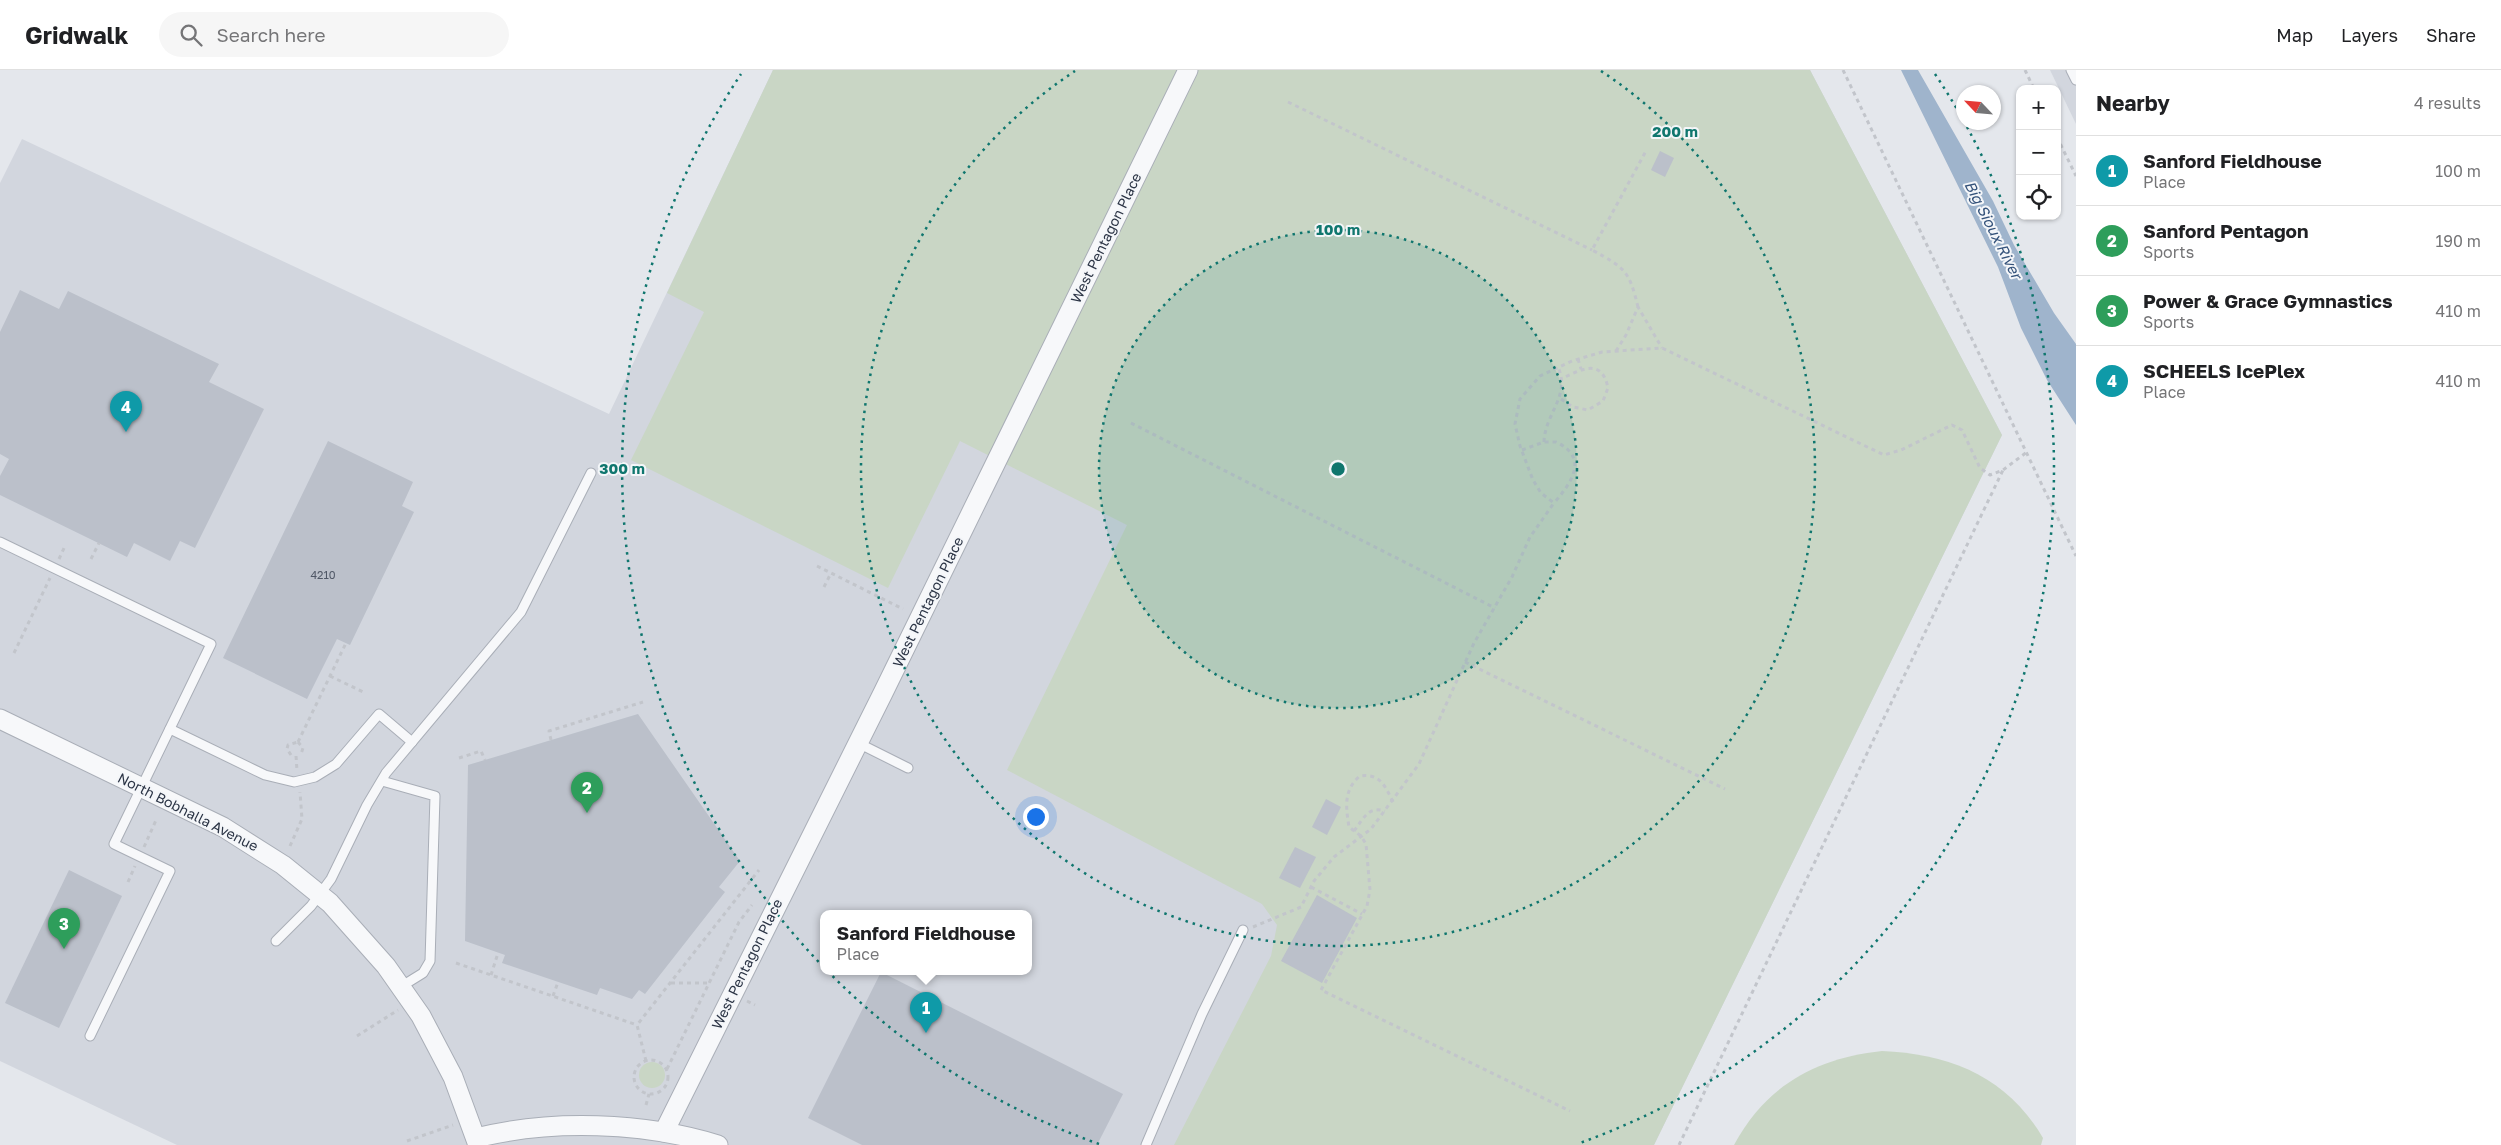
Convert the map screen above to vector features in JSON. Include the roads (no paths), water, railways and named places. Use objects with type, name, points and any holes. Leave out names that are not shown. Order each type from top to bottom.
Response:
[{"type":"street","name":"West Pentagon Place","points":[[666,1137],[1188,70]]},
{"type":"street","name":"North Bobhalla Avenue","points":[[0,719],[223,827],[260,849],[320,895],[349,922],[402,986],[432,1034],[453,1077],[477,1142]]},
{"type":"street","points":[[477,1142],[496,1133],[547,1127],[600,1127],[718,1145]]},
{"type":"lane","points":[[2071,70],[2076,80]]},
{"type":"lane","points":[[276,941],[320,895],[331,879],[382,781],[412,742],[521,612],[591,472]]},
{"type":"lane","points":[[0,542],[211,644],[114,844],[170,871],[90,1036]]},
{"type":"lane","points":[[170,729],[265,775],[284,781],[298,781],[315,777],[336,764],[379,714],[412,742]]},
{"type":"lane","points":[[858,743],[908,768]]},
{"type":"lane","points":[[382,781],[435,796],[430,961],[422,973],[402,986]]},
{"type":"lane","points":[[1146,1145],[1202,1014],[1243,930]]},
{"type":"water","name":"Big Sioux River","points":[[1901,70],[1918,70],[1993,201],[2014,245],[2054,313],[2076,344],[2076,425],[2047,380],[2021,328],[1998,267]]},
{"type":"place","name":"SCHEELS IcePlex","points":[[126,432]]},
{"type":"place","name":"Sanford Pentagon","points":[[587,813]]},
{"type":"place","name":"Power & Grace Gymnastics","points":[[64,949]]},
{"type":"place","name":"Sanford Fieldhouse","points":[[926,1033]]}]
